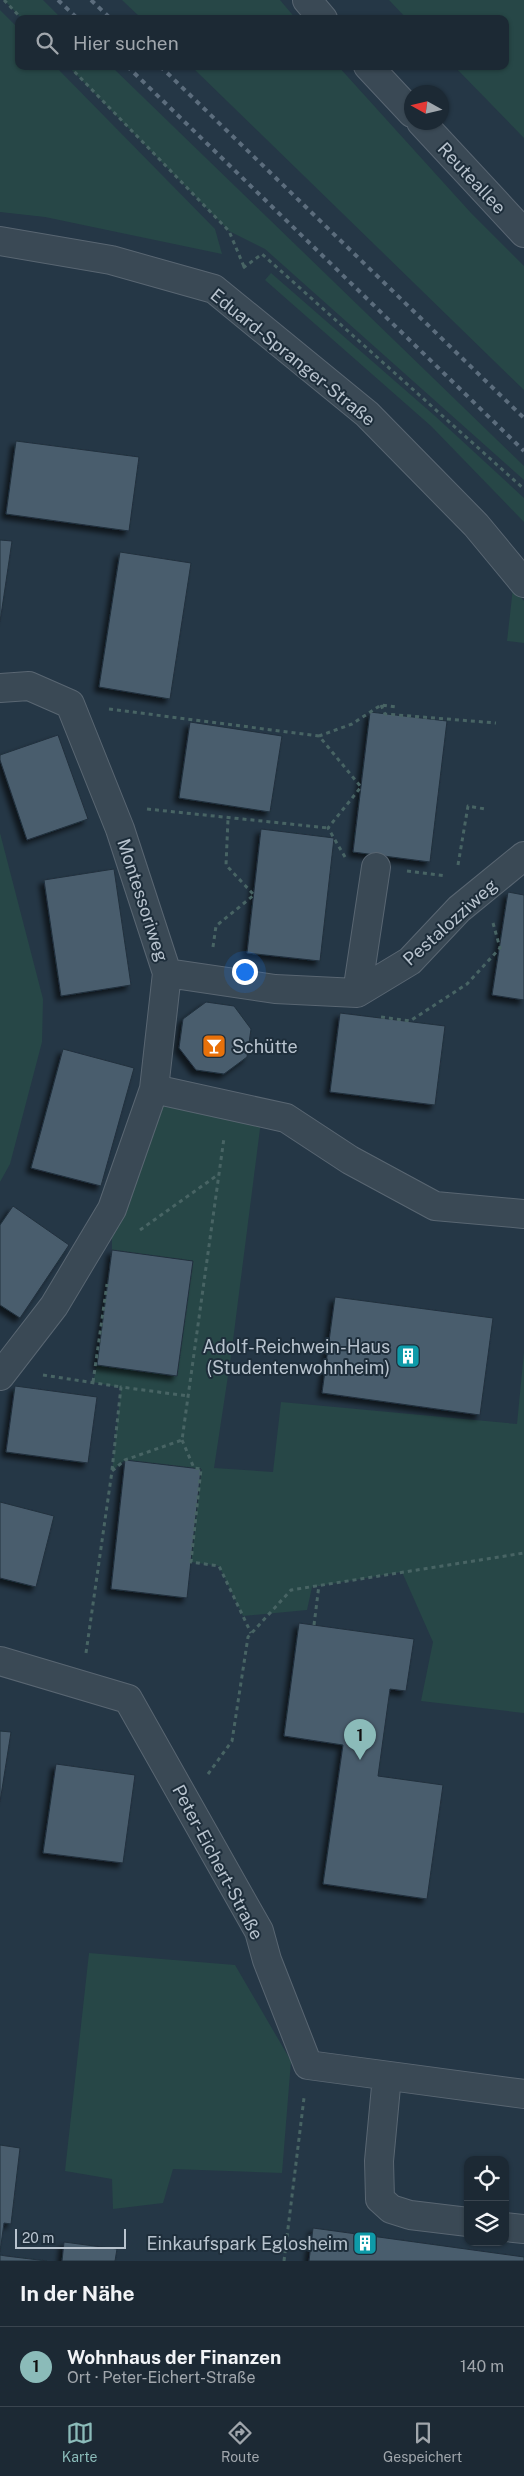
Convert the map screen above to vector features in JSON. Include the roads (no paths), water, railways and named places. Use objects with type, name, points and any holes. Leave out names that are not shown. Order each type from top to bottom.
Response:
[{"type":"street","points":[[307,0],[320,15]]},
{"type":"street","points":[[372,70],[404,104]]},
{"type":"street","name":"Reuteallee","points":[[427,130],[524,233]]},
{"type":"street","name":"Eduard-Spranger-Straße","points":[[0,241],[111,260],[214,289],[367,414],[476,525],[524,582]]},
{"type":"street","name":"Montessoriweg","points":[[0,688],[28,686],[70,704],[110,805],[167,973],[154,1089],[112,1209],[54,1306],[3,1373]]},
{"type":"street","name":"Pestalozziweg","points":[[357,993],[410,961],[459,909],[524,856]]},
{"type":"street","points":[[167,973],[275,989],[357,993],[376,867]]},
{"type":"street","points":[[154,1089],[286,1118],[350,1160],[435,1206],[524,1214]]},
{"type":"street","name":"Peter-Eichert-Straße","points":[[0,1661],[128,1699],[259,1931],[267,1960],[308,2065],[387,2076]]},
{"type":"street","points":[[464,2222],[410,2215],[391,2210],[380,2199],[379,2161],[387,2076],[524,2094]]},
{"type":"street","points":[[509,2227],[524,2229]]},
{"type":"railway","points":[[58,0],[74,15]]},
{"type":"railway","points":[[91,0],[107,15]]},
{"type":"railway","points":[[131,70],[524,451]]},
{"type":"railway","points":[[164,70],[524,418]]},
{"type":"place","name":"Schütte","points":[[214,1046]]},
{"type":"place","name":"Adolf-Reichwein-Haus (Studentenwohnheim)","points":[[408,1356]]},
{"type":"place","name":"Wohnhaus der Finanzen","points":[[360,1760]]},
{"type":"place","name":"Einkaufspark Eglosheim","points":[[365,2243]]}]
